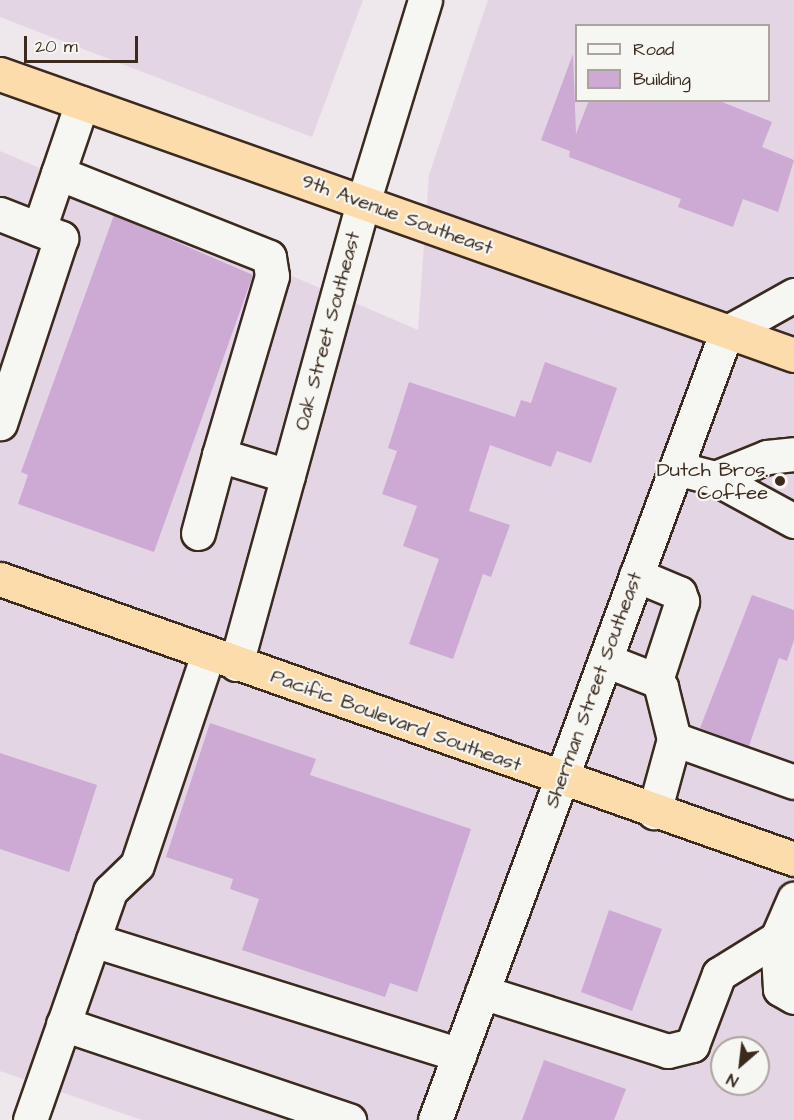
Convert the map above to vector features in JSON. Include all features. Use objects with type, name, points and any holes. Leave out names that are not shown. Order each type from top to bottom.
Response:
[{"type":"highway","name":"9th Avenue Southeast","points":[[0,74],[794,356]]},
{"type":"highway","name":"Pacific Boulevard Southeast","points":[[0,579],[654,812],[792,851]]},
{"type":"street","name":"Oak Street Southeast","points":[[30,1120],[110,891],[137,865],[222,659],[288,476],[363,203],[425,0]]},
{"type":"street","points":[[39,229],[82,103]]},
{"type":"street","points":[[58,173],[269,257],[272,276],[198,532]]},
{"type":"street","points":[[0,214],[61,238],[0,423]]},
{"type":"street","points":[[726,333],[794,295]]},
{"type":"street","name":"Sherman Street Southeast","points":[[435,1120],[726,333]]},
{"type":"street","points":[[716,478],[767,457],[794,454]]},
{"type":"street","points":[[219,455],[288,476]]},
{"type":"street","points":[[676,468],[716,478],[794,521]]},
{"type":"street","points":[[636,575],[680,593],[682,601],[656,680],[674,739],[654,812]]},
{"type":"street","points":[[605,660],[656,680]]},
{"type":"street","points":[[674,739],[794,782]]},
{"type":"street","points":[[794,899],[777,938],[780,989],[794,997]]},
{"type":"street","points":[[482,992],[668,1051],[692,1045],[720,974],[777,938]]},
{"type":"street","points":[[93,940],[459,1055]]},
{"type":"street","points":[[63,1024],[349,1120]]},
{"type":"shaded area","points":[[0,0],[363,0],[312,137],[0,17]]},
{"type":"shaded area","points":[[488,0],[794,0],[794,1120],[142,1120],[0,1071],[0,151],[418,330],[429,175]]},
{"type":"building","points":[[573,54],[576,134],[588,102],[722,102],[772,122],[762,147],[794,160],[778,212],[743,199],[733,227],[678,207],[681,199],[569,157],[570,151],[541,140]]},
{"type":"building","points":[[114,215],[253,275],[154,552],[18,504],[28,475],[21,472]]},
{"type":"building","points":[[545,362],[617,388],[591,463],[557,451],[551,467],[490,445],[469,511],[510,525],[491,577],[483,574],[453,659],[409,644],[439,559],[403,546],[417,506],[382,494],[397,451],[388,448],[409,382],[515,417],[521,400],[531,403]]},
{"type":"building","points":[[752,595],[794,610],[794,640],[787,661],[779,658],[749,746],[700,728]]},
{"type":"building","points":[[210,723],[316,759],[310,775],[471,829],[417,992],[390,983],[385,997],[242,950],[259,899],[230,889],[233,879],[166,857]]},
{"type":"building","points":[[0,753],[97,785],[69,872],[0,849]]},
{"type":"building","points":[[609,910],[662,929],[632,1011],[581,992]]},
{"type":"building","points":[[544,1060],[626,1089],[614,1120],[522,1120]]},
{"type":"place","name":"Dutch Bros. Coffee","points":[[780,481]]}]
